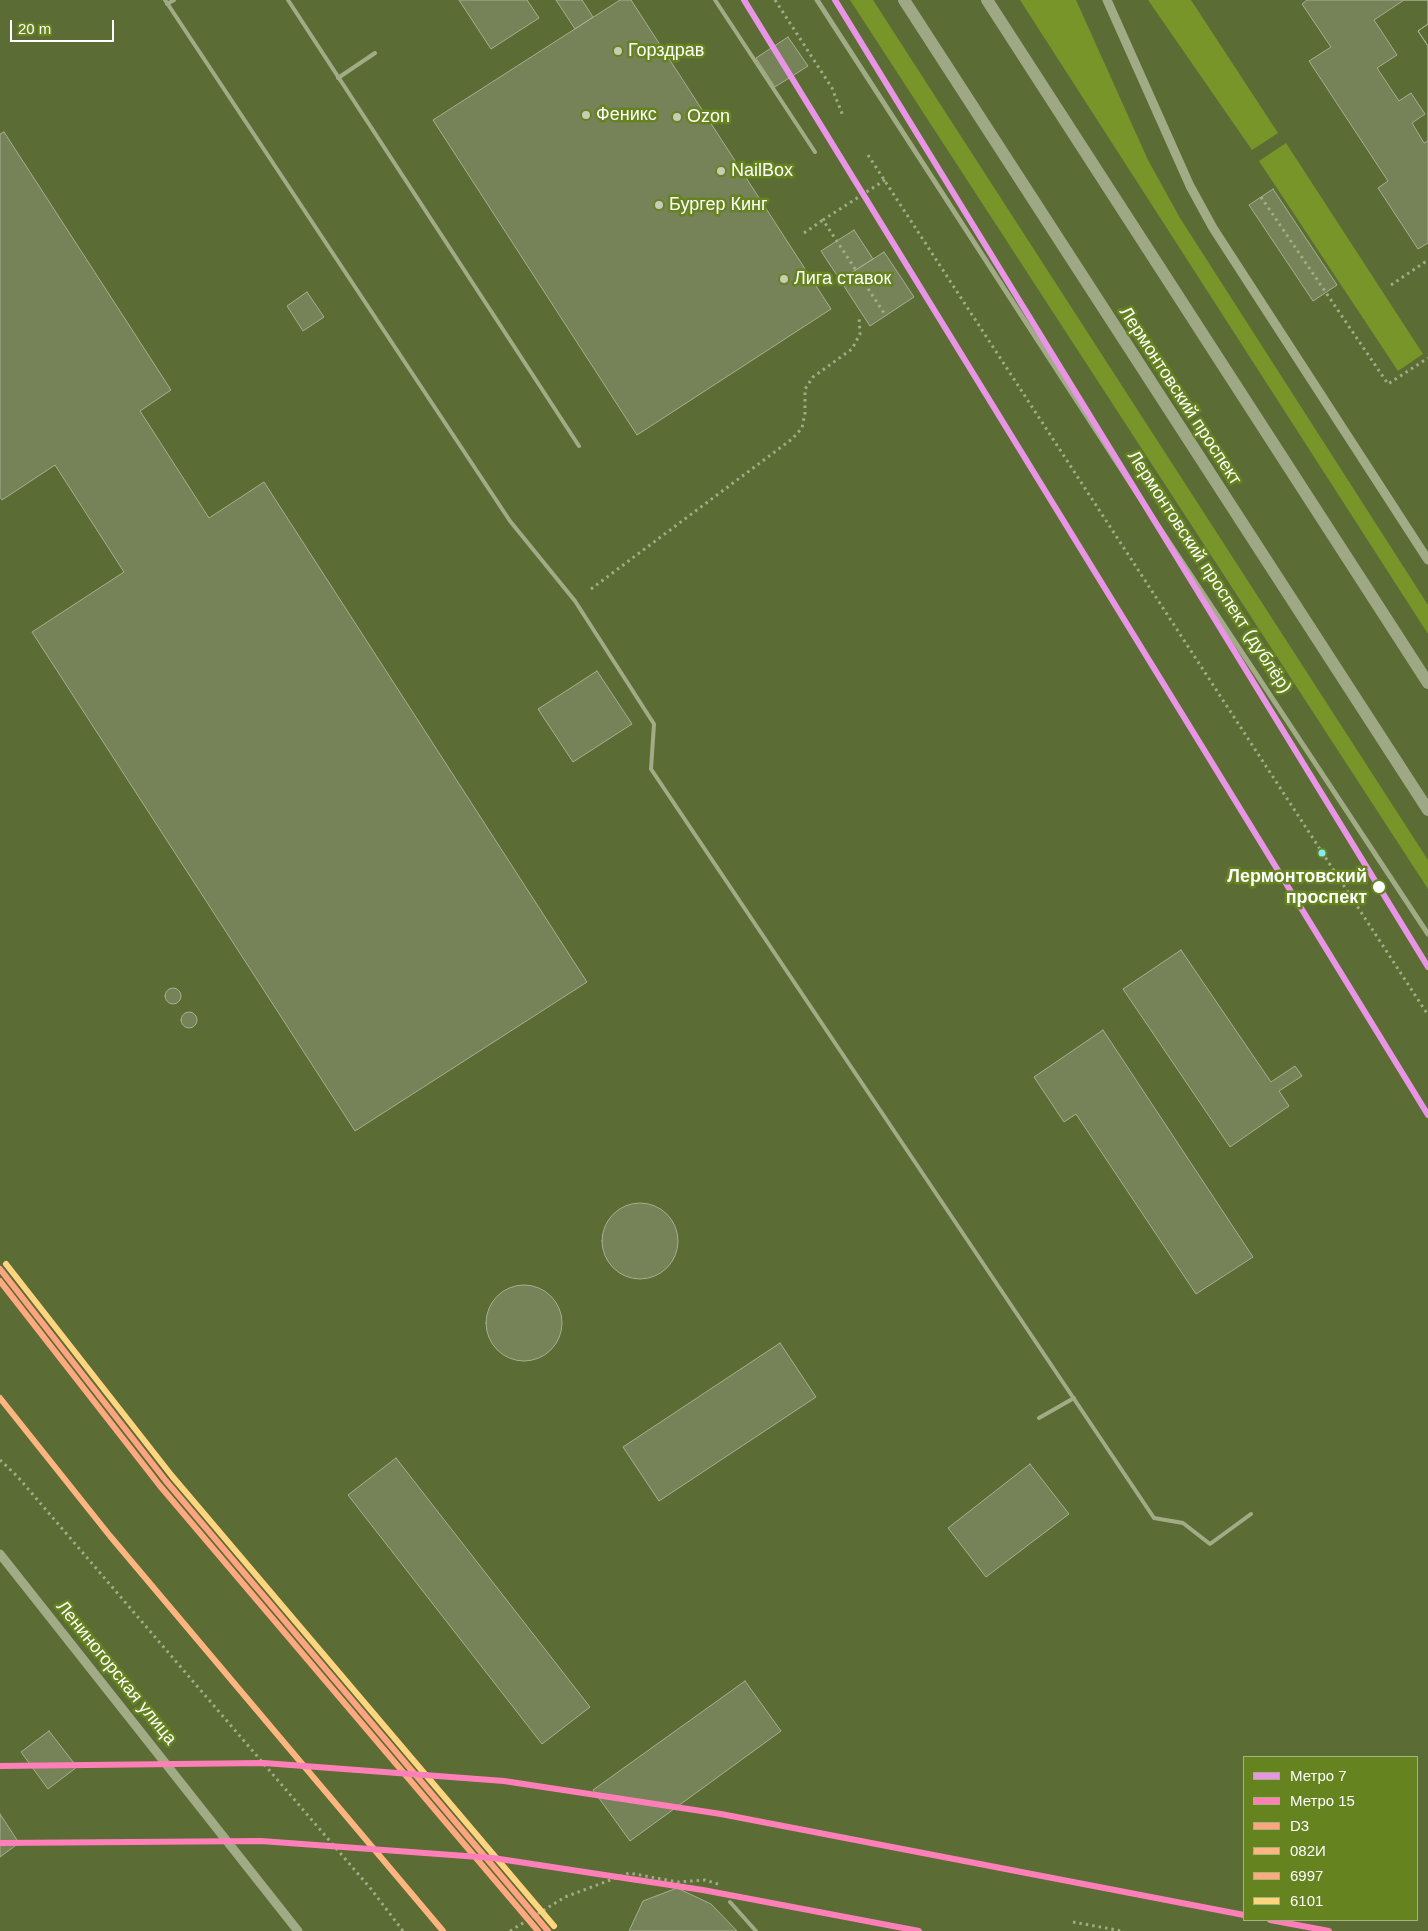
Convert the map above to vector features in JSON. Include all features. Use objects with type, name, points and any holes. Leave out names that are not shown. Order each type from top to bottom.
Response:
[{"type":"main road","name":"Лермонтовский проспект","points":[[904,0],[1428,810]]},
{"type":"main road","points":[[987,0],[1428,684]]},
{"type":"street","name":"Лермонтовский проспект (дублёр)","points":[[817,0],[1124,473],[1428,934]]},
{"type":"street","points":[[1107,0],[1190,186],[1213,228],[1428,560]]},
{"type":"street","name":"Лениногорская улица","points":[[0,1554],[298,1931]]},
{"type":"lane","points":[[174,0],[166,2],[510,521],[575,602],[654,724],[651,769],[1154,1518],[1183,1523],[1210,1544],[1251,1514]]},
{"type":"lane","points":[[288,0],[579,446]]},
{"type":"lane","points":[[715,0],[815,152]]},
{"type":"lane","points":[[338,78],[375,53]]},
{"type":"lane","points":[[1039,1418],[1074,1398]]},
{"type":"lane","points":[[730,1902],[756,1931]]},
{"type":"path","points":[[775,0],[832,88],[843,116]]},
{"type":"path","points":[[868,155],[1428,1015]]},
{"type":"path","points":[[804,233],[885,180]]},
{"type":"path","points":[[1261,197],[1388,384],[1428,358]]},
{"type":"path","points":[[823,220],[886,316]]},
{"type":"path","points":[[1391,284],[1428,260]]},
{"type":"path","points":[[575,602],[792,439],[802,428],[805,413],[805,389],[813,378],[852,349],[860,334],[858,316]]},
{"type":"path","points":[[0,1460],[17,1476],[358,1875],[403,1931]]},
{"type":"path","points":[[510,1931],[565,1897],[629,1874],[678,1882],[704,1880],[729,1887]]},
{"type":"path","points":[[1073,1922],[1122,1931]]},
{"type":"green space","points":[[850,0],[873,0],[1428,860],[1428,889]]},
{"type":"green space","points":[[1020,0],[1076,0],[1148,160],[1180,218],[1428,605],[1428,634]]},
{"type":"green space","points":[[1148,0],[1191,0],[1278,133],[1252,150]]},
{"type":"green space","points":[[1286,143],[1423,354],[1398,371],[1259,161]]},
{"type":"building","points":[[459,0],[527,0],[539,18],[491,49]]},
{"type":"building","points":[[556,0],[582,0],[593,17],[575,29]]},
{"type":"building","points":[[620,0],[631,0],[831,309],[637,435],[433,120]]},
{"type":"building","points":[[1307,0],[1428,0],[1428,24],[1418,31],[1428,46],[1428,243],[1418,249],[1378,188],[1388,181],[1309,61],[1331,47],[1302,4]]},
{"type":"building","points":[[1404,0],[1428,0],[1428,24],[1418,31],[1428,46],[1428,141],[1424,143],[1412,123],[1425,114],[1411,93],[1399,101],[1377,68],[1397,55],[1374,20]]},
{"type":"building","points":[[788,37],[808,66],[775,87],[756,58]]},
{"type":"building","points":[[4,132],[171,390],[140,411],[209,518],[264,482],[587,982],[355,1131],[32,632],[124,572],[55,465],[2,500],[0,497],[0,134]]},
{"type":"building","points":[[1273,189],[1337,285],[1313,301],[1249,205]]},
{"type":"building","points":[[854,230],[873,259],[840,280],[821,251]]},
{"type":"building","points":[[884,252],[914,297],[870,326],[840,280]]},
{"type":"building","points":[[307,292],[324,317],[303,331],[287,306]]},
{"type":"building","points":[[597,671],[632,724],[573,762],[538,709]]},
{"type":"building","points":[[1181,950],[1271,1082],[1295,1066],[1302,1076],[1279,1091],[1289,1106],[1230,1147],[1123,989]]},
{"type":"building","points":[[173,988],[181,996],[173,1004],[165,996]]},
{"type":"building","points":[[189,1012],[197,1020],[189,1028],[181,1020]]},
{"type":"building","points":[[1103,1030],[1253,1257],[1196,1294],[1076,1114],[1064,1122],[1034,1077]]},
{"type":"building","points":[[640,1203],[655,1206],[667,1214],[675,1226],[678,1241],[675,1256],[667,1268],[655,1276],[640,1279],[625,1276],[613,1268],[605,1256],[602,1241],[605,1226],[613,1214],[625,1206]]},
{"type":"building","points":[[524,1285],[539,1288],[551,1296],[559,1308],[562,1323],[559,1338],[551,1350],[539,1358],[524,1361],[509,1358],[497,1350],[489,1338],[486,1323],[489,1308],[497,1296],[509,1288]]},
{"type":"building","points":[[780,1343],[816,1397],[659,1501],[623,1447]]},
{"type":"building","points":[[396,1458],[590,1707],[542,1744],[348,1495]]},
{"type":"building","points":[[1030,1464],[1069,1514],[986,1577],[948,1528]]},
{"type":"building","points":[[745,1681],[781,1731],[630,1841],[593,1790]]},
{"type":"building","points":[[49,1731],[77,1767],[48,1789],[21,1752]]},
{"type":"building","points":[[0,1814],[19,1843],[0,1857]]},
{"type":"building","points":[[677,1888],[711,1904],[737,1931],[629,1931],[643,1901]]},
{"type":"metro line","name":"7","points":[[744,0],[1428,1115]]},
{"type":"metro line","name":"7","points":[[835,0],[1428,967]]},
{"type":"metro line","name":"15","points":[[0,1766],[264,1763],[504,1781],[721,1814],[1243,1915]]},
{"type":"metro line","name":"15","points":[[0,1843],[261,1841],[493,1858],[703,1890],[919,1931]]},
{"type":"metro line","name":"15","points":[[1275,1921],[1329,1931]]},
{"type":"transit line","name":"6101","points":[[6,1264],[172,1476],[554,1926]]},
{"type":"transit line","name":"D3","points":[[0,1269],[166,1481],[548,1931]]},
{"type":"transit line","name":"6997","points":[[0,1281],[160,1486],[538,1931]]},
{"type":"transit line","name":"082И","points":[[0,1398],[110,1536],[443,1931]]},
{"type":"place","name":"Горздрав","points":[[618,51]]},
{"type":"place","name":"Феникс","points":[[586,115]]},
{"type":"place","name":"Ozon","points":[[677,117]]},
{"type":"place","name":"NailBox","points":[[721,171]]},
{"type":"place","name":"Бургер Кинг","points":[[659,205]]},
{"type":"place","name":"Лига ставок","points":[[784,279]]},
{"type":"place","name":"Лермонтовский проспект","points":[[1379,887]]}]
